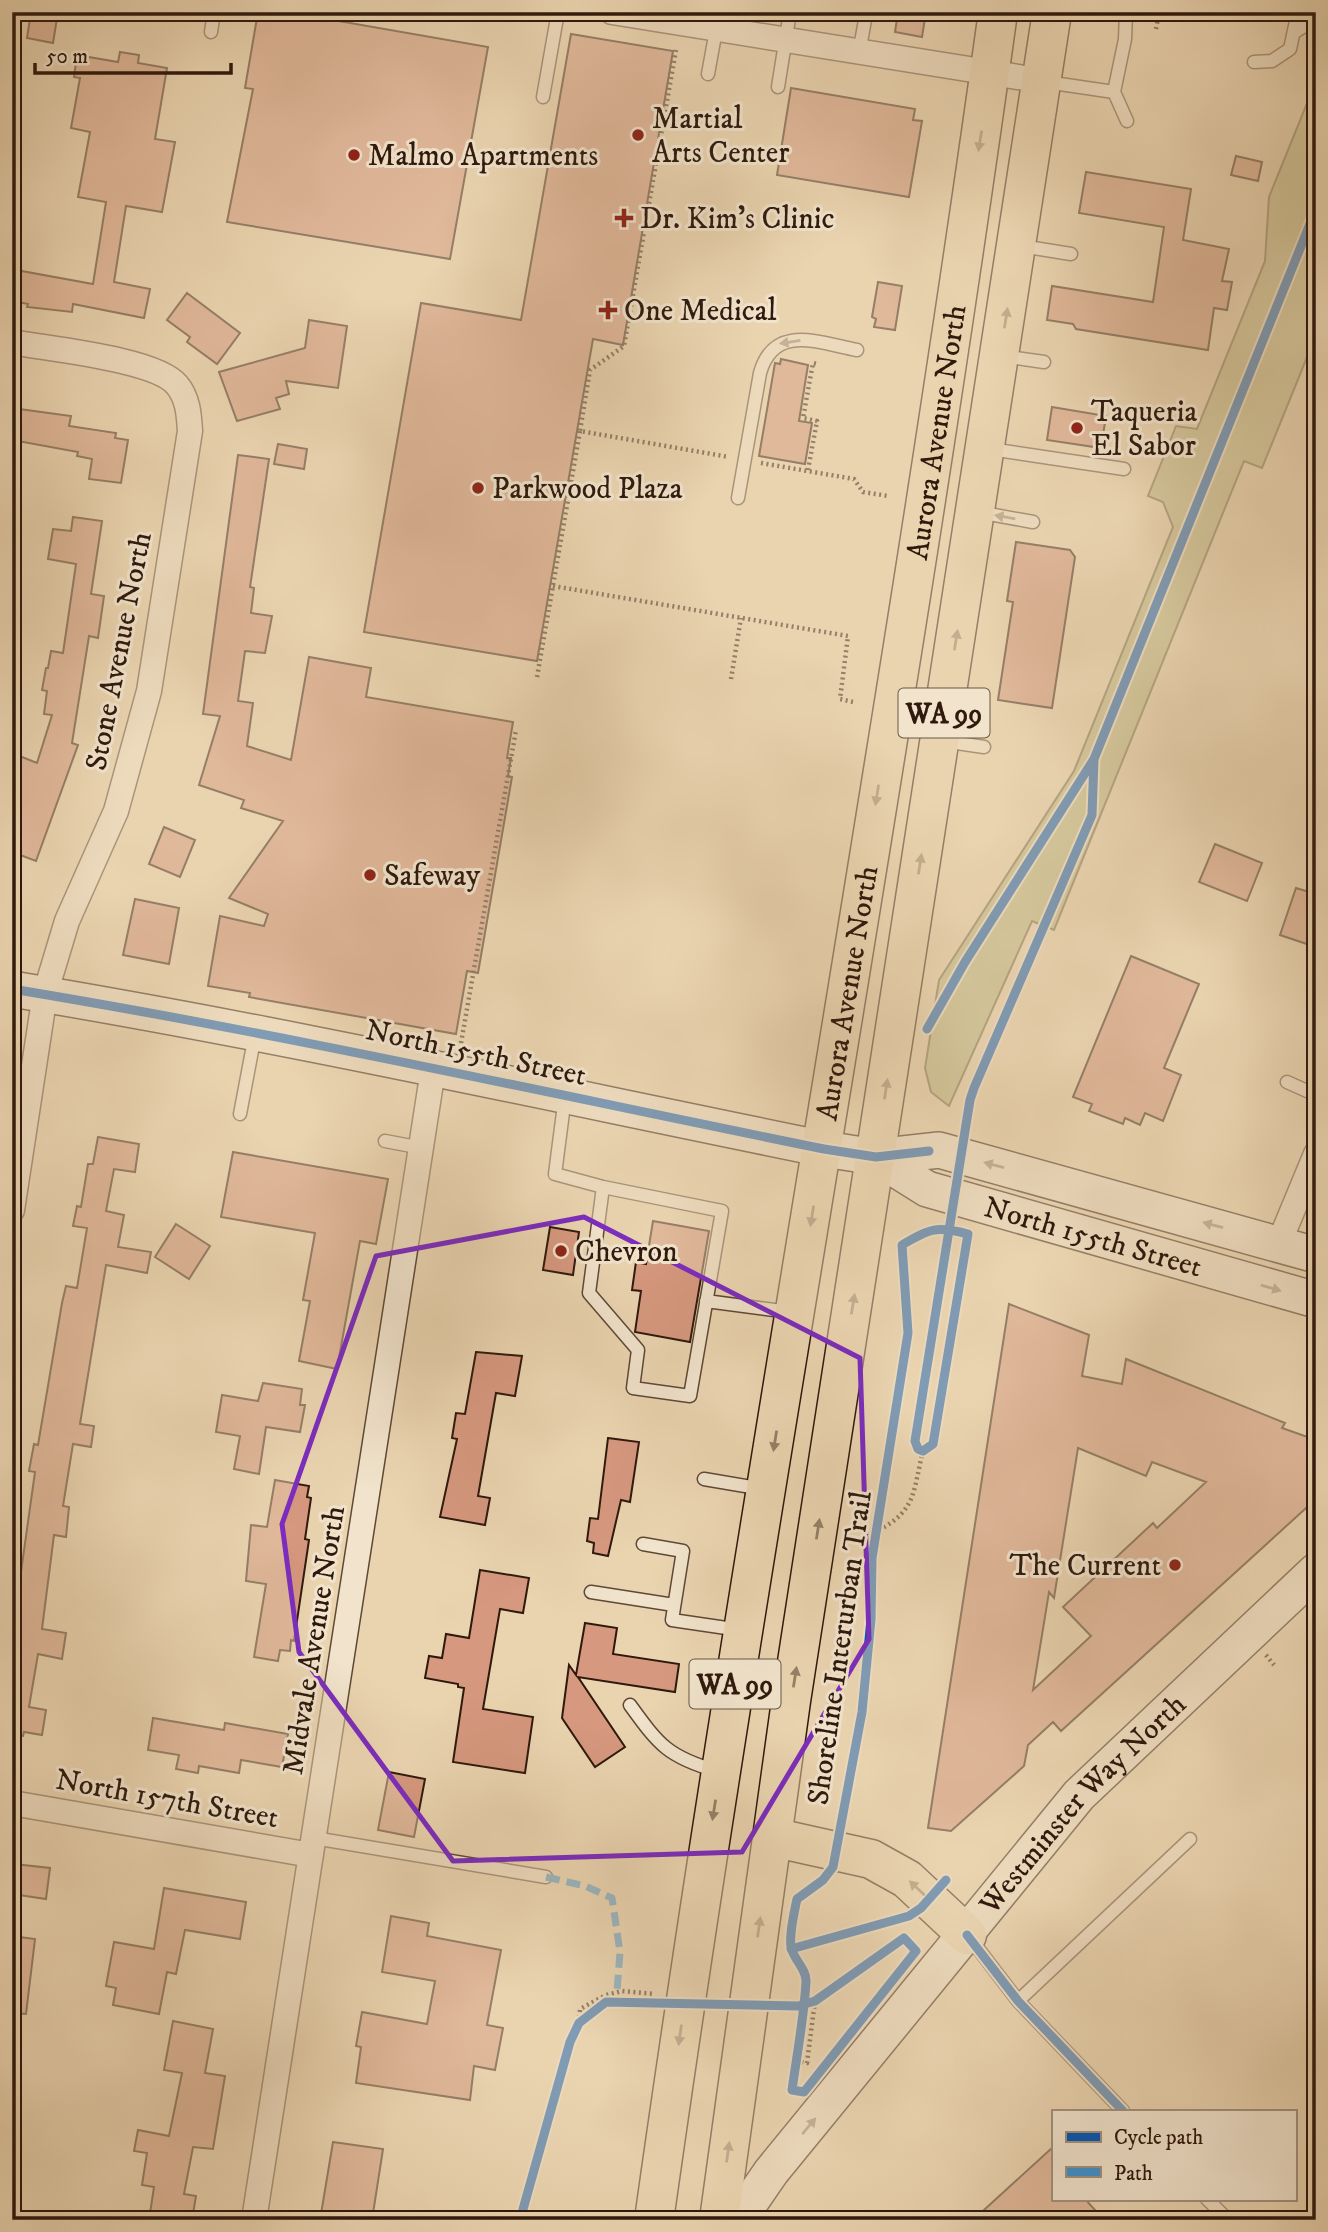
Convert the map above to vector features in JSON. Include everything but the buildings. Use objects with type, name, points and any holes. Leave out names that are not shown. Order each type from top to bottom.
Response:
[{"type":"highway","name":"Aurora Avenue North","points":[[654,2220],[720,1772],[824,1149],[998,12]]},
{"type":"highway","name":"Aurora Avenue North","points":[[719,2220],[772,1837],[1052,12]]},
{"type":"highway","points":[[772,1837],[871,1859],[907,1879],[967,1935]]},
{"type":"street","points":[[612,12],[1043,81]]},
{"type":"street","name":"Stone Avenue North","points":[[12,342],[148,367],[177,384],[189,407],[190,431],[149,691],[116,811],[67,921],[29,991],[12,1210]]},
{"type":"street","name":"North 155th Street","points":[[29,991],[357,1052],[433,1070],[824,1149],[876,1157],[939,1150],[1316,1255]]},
{"type":"street","name":"Midvale Avenue North","points":[[254,2220],[433,1070]]},
{"type":"street","points":[[1279,1243],[1316,1154]]},
{"type":"street","name":"North 155th Street","points":[[876,1157],[928,1189],[1316,1300]]},
{"type":"street","name":"Westminster Way North","points":[[738,2220],[771,2172],[1079,1795],[1316,1571]]},
{"type":"street","name":"North 157th Street","points":[[12,1803],[312,1846]]},
{"type":"lane","points":[[211,32],[214,12]]},
{"type":"lane","points":[[544,97],[558,12]]},
{"type":"lane","points":[[778,86],[790,12]]},
{"type":"lane","points":[[1126,12],[1125,40],[1114,92],[1127,121]]},
{"type":"lane","points":[[1254,62],[1272,61],[1290,49],[1297,12]]},
{"type":"lane","points":[[1295,32],[1316,14]]},
{"type":"lane","points":[[859,53],[864,20]]},
{"type":"lane","points":[[708,74],[716,30]]},
{"type":"lane","points":[[1043,81],[1114,92]]},
{"type":"lane","points":[[1018,246],[1071,254]]},
{"type":"lane","points":[[738,499],[760,373],[764,358],[771,349],[779,343],[802,340],[857,350]]},
{"type":"lane","points":[[1000,356],[1044,362]]},
{"type":"lane","points":[[986,448],[1124,469]]},
{"type":"lane","points":[[976,512],[1032,522]]},
{"type":"lane","points":[[940,740],[984,747]]},
{"type":"lane","points":[[240,1114],[255,1033]]},
{"type":"lane","points":[[1287,1083],[1316,1095]]},
{"type":"lane","points":[[565,1096],[555,1174],[603,1187],[722,1211],[690,1396],[633,1388],[638,1350],[589,1293],[603,1187]]},
{"type":"lane","points":[[385,1141],[422,1148]]},
{"type":"lane","points":[[706,1301],[796,1313]]},
{"type":"lane","points":[[704,1479],[767,1489]]},
{"type":"lane","points":[[643,1544],[683,1551],[672,1620],[744,1631]]},
{"type":"lane","points":[[591,1592],[674,1605]]},
{"type":"lane","points":[[630,1705],[658,1743],[683,1761],[720,1772]]},
{"type":"lane","points":[[1018,2001],[1190,1839]]},
{"type":"lane","points":[[312,1846],[546,1877]]},
{"type":"lane","points":[[967,1935],[1018,2001],[1122,2110]]},
{"type":"lane","points":[[1208,2200],[1228,2220]]},
{"type":"path","points":[[1156,29],[1159,12]]},
{"type":"path","points":[[537,677],[590,370],[624,346],[676,50]]},
{"type":"path","points":[[808,470],[817,421],[803,418],[813,363],[827,365]]},
{"type":"path","points":[[580,431],[854,479],[863,492],[888,496]]},
{"type":"path","points":[[553,586],[848,636],[840,699],[853,702]]},
{"type":"path","points":[[731,679],[741,618]]},
{"type":"path","points":[[461,1042],[516,730]]},
{"type":"path","points":[[915,1441],[918,1449],[923,1451]]},
{"type":"path","points":[[877,1534],[898,1520],[911,1505],[923,1451],[933,1444]]},
{"type":"path","points":[[577,2028],[580,2009],[606,1995],[622,1991],[646,1995]]},
{"type":"path","points":[[797,2048],[795,2066],[807,2063],[810,2002],[826,1993]]},
{"type":"path","points":[[577,2028],[606,2002],[666,2002]]},
{"type":"highlighted area","points":[[584,1217],[860,1358],[869,1639],[742,1852],[453,1861],[299,1652],[282,1524],[376,1256]]},
{"type":"shaded area","points":[[1316,81],[1316,335],[1262,468],[1244,461],[1054,930],[1032,921],[949,1106],[931,1092],[925,1068],[939,980],[1074,771],[1173,527],[1163,502],[1148,496],[1176,426],[1197,429],[1265,261],[1269,197]]},
{"type":"marked path","points":[[546,1877],[585,1886],[612,1898],[620,1952],[617,1992]]},
{"type":"cycle path","name":"Shoreline Interurban Trail","points":[[520,2220],[570,2042],[579,2023],[606,2002],[798,2006],[815,2001],[904,1938],[916,1951],[804,2092],[792,2090],[804,2009],[805,1995],[806,1982],[806,1977],[791,1947],[791,1929],[797,1899],[823,1880],[833,1867],[862,1712],[871,1619],[872,1558],[908,1333],[902,1245],[934,1230],[941,1229],[949,1230],[957,1231],[968,1234],[933,1444],[923,1451],[918,1449],[915,1441],[970,1100],[1092,815],[1094,759],[1316,209]]},
{"type":"cycle path","points":[[927,1029],[965,962],[1094,759]]},
{"type":"cycle path","points":[[12,989],[317,1045],[824,1149],[876,1157],[929,1151]]},
{"type":"cycle path","points":[[791,1949],[909,1916],[921,1908],[946,1880]]},
{"type":"cycle path","points":[[967,1935],[1018,2001],[1122,2110]]},
{"type":"place","name":"Martial Arts Center","points":[[638,135]]},
{"type":"place","name":"Malmo Apartments","points":[[354,155]]},
{"type":"place","name":"Dr. Kim's Clinic","points":[[624,218]]},
{"type":"place","name":"One Medical","points":[[608,310]]},
{"type":"place","name":"Taqueria El Sabor","points":[[1077,428]]},
{"type":"place","name":"Parkwood Plaza","points":[[478,488]]},
{"type":"place","name":"Safeway","points":[[370,875]]},
{"type":"place","name":"Chevron","points":[[561,1251]]},
{"type":"place","name":"The Current","points":[[1175,1565]]}]
